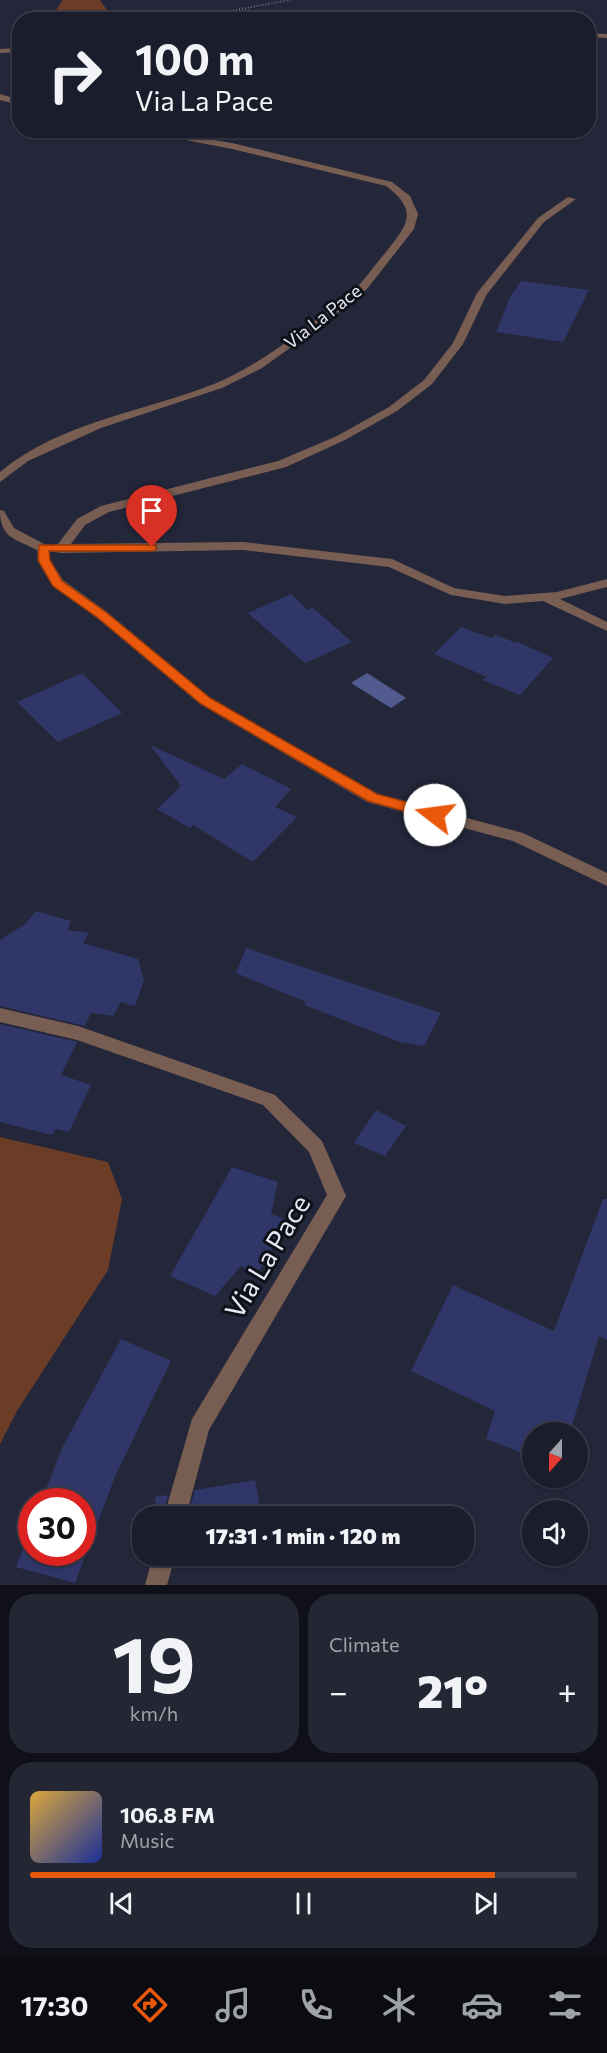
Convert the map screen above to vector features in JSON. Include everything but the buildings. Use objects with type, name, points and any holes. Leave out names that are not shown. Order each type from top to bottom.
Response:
[{"type":"street","name":"Via La Pace","points":[[0,478],[24,458],[55,444],[97,426],[218,386],[258,366],[363,287],[409,229],[413,213],[405,196],[389,184],[232,146],[185,138]]},
{"type":"street","points":[[61,549],[81,522],[105,509],[282,464],[341,438],[393,409],[428,382],[458,344],[482,293],[541,220],[571,199]]},
{"type":"street","points":[[0,514],[9,530],[43,548],[243,546],[392,563],[451,591],[504,600],[544,597],[607,584]]},
{"type":"street","points":[[43,548],[44,560],[58,583],[102,615],[205,701],[372,798],[518,837],[607,880]]},
{"type":"street","points":[[544,597],[607,627]]},
{"type":"street","name":"Via La Pace","points":[[0,1016],[78,1033],[269,1100],[316,1147],[338,1196],[199,1426],[178,1506]]},
{"type":"street","points":[[156,1585],[161,1566]]},
{"type":"path","points":[[224,12],[290,0]]},
{"type":"shaded area","points":[[63,0],[100,0],[108,12],[55,12]]},
{"type":"shaded area","points":[[0,1137],[108,1162],[122,1199],[108,1270],[17,1411],[0,1444]]},
{"type":"water","points":[[367,673],[406,698],[391,708],[351,683]]},
{"type":"route","points":[[152,547],[43,548],[44,560],[58,583],[102,615],[205,701],[372,798],[435,815]]}]
